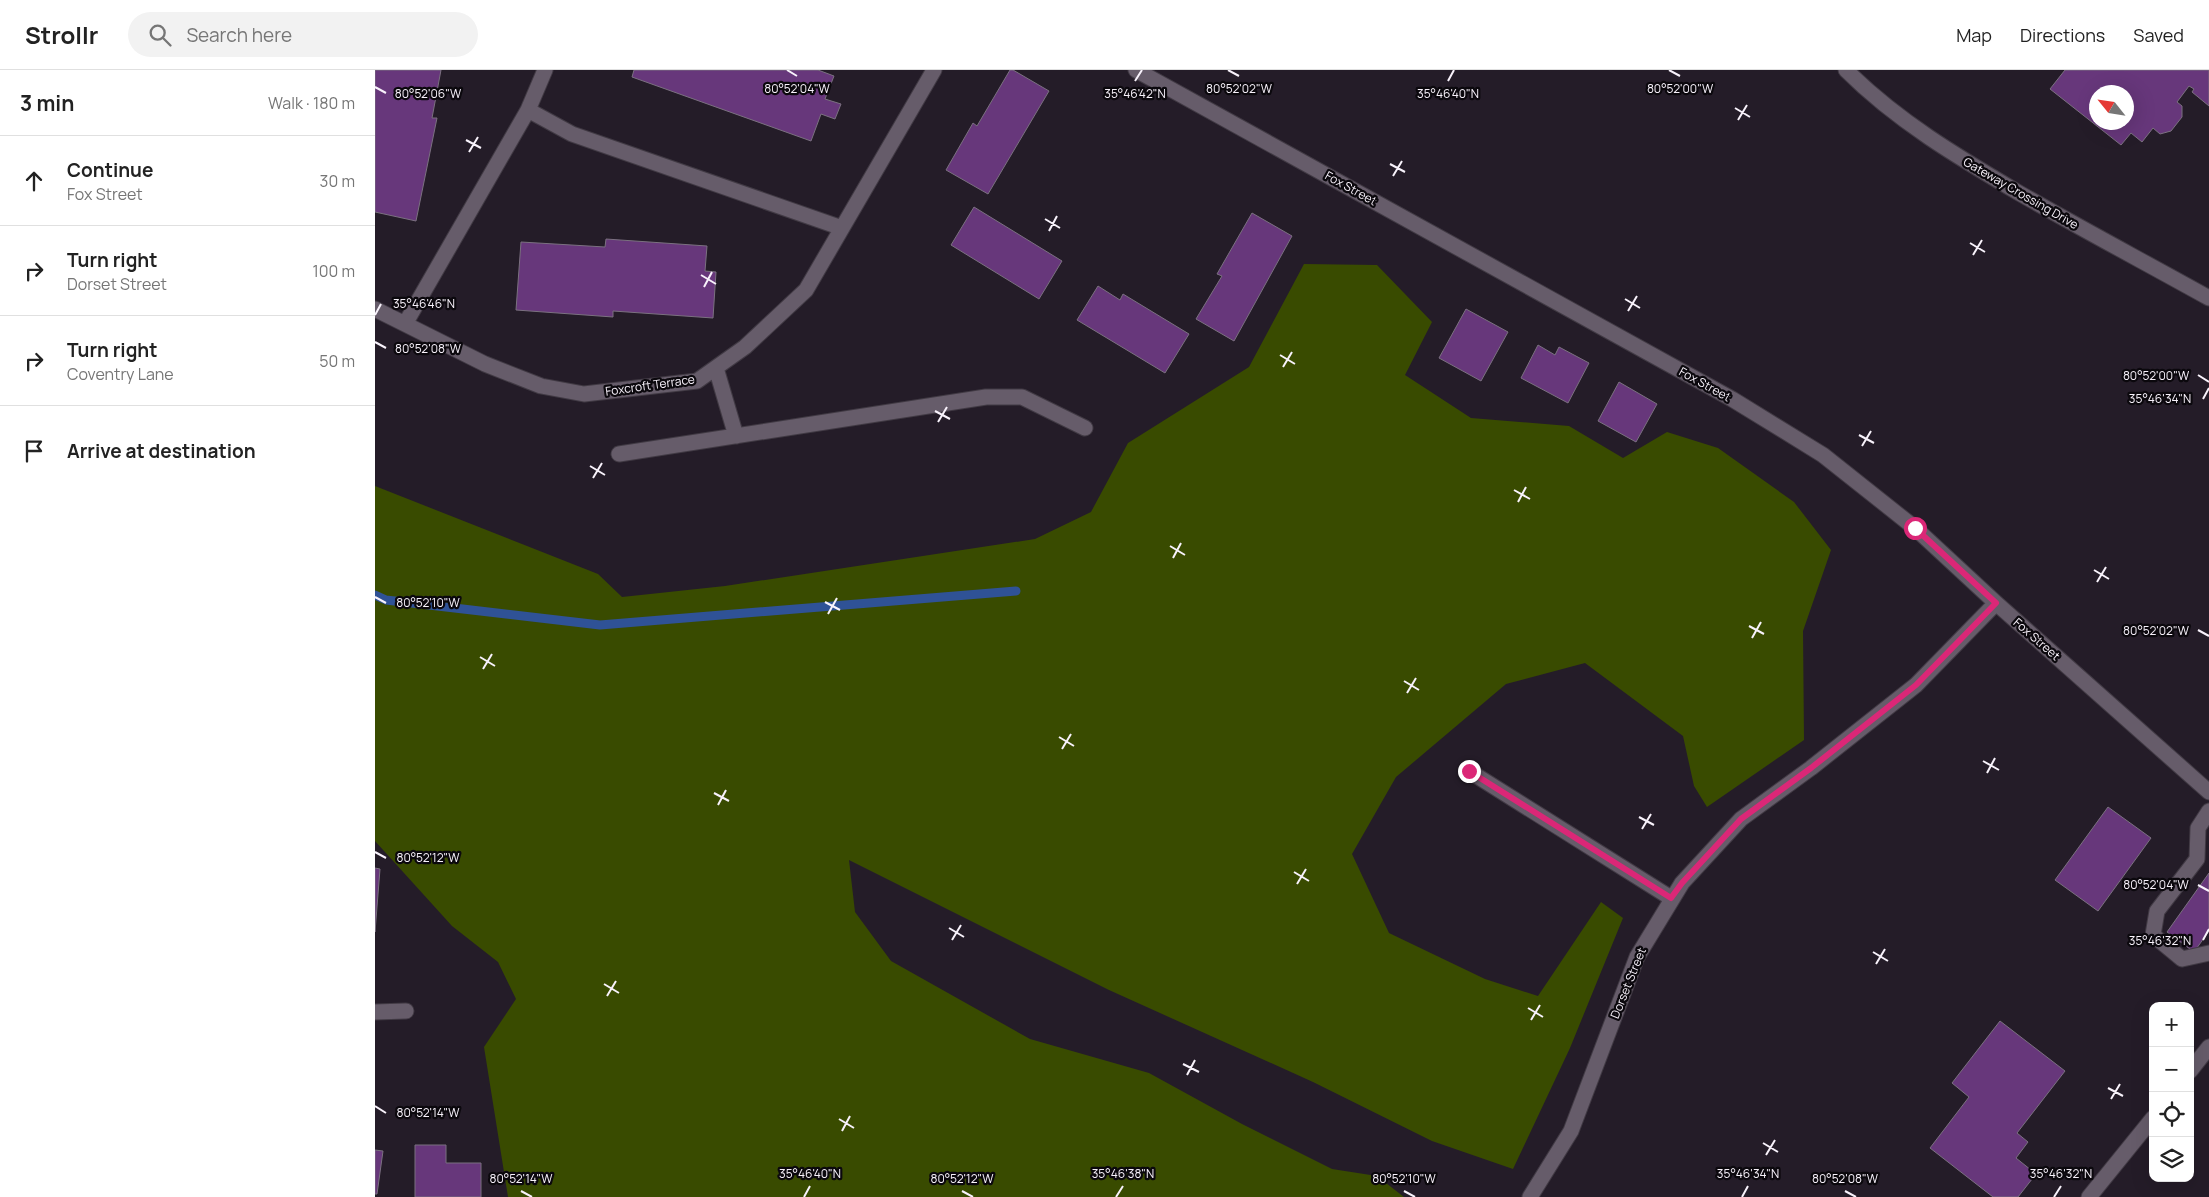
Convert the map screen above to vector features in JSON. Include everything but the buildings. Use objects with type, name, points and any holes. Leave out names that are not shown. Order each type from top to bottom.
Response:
[{"type":"street","points":[[405,324],[528,110],[545,70]]},
{"type":"street","name":"Foxcroft Terrace","points":[[375,309],[485,364],[541,386],[584,394],[697,381],[745,347],[806,290],[934,70]]},
{"type":"street","name":"Fox Street","points":[[1136,70],[1732,399],[1823,455],[1915,528],[1996,603],[2209,792]]},
{"type":"street","name":"Gateway Crossing Drive","points":[[1846,70],[1865,89],[1927,137],[2052,211],[2209,298]]},
{"type":"street","points":[[528,110],[572,134],[842,228]]},
{"type":"street","points":[[716,368],[736,436]]},
{"type":"street","points":[[619,454],[986,397],[1022,397],[1085,428]]},
{"type":"street","name":"Dorset Street","points":[[1530,1197],[1571,1132],[1637,957],[1671,898],[1682,883],[1741,819],[1811,768],[1916,685],[1996,603]]},
{"type":"street","points":[[1469,771],[1671,898]]},
{"type":"street","points":[[2209,811],[2198,828],[2197,859],[2157,911],[2153,935],[2182,959],[2209,953]]},
{"type":"street","points":[[375,1012],[406,1011]]},
{"type":"street","points":[[2194,1066],[2209,1048]]},
{"type":"street","points":[[2089,1197],[2149,1123]]},
{"type":"green space","points":[[1304,264],[1377,265],[1432,322],[1405,375],[1471,418],[1569,426],[1623,458],[1667,432],[1718,448],[1794,502],[1831,550],[1803,631],[1804,740],[1707,807],[1694,786],[1683,736],[1585,663],[1506,684],[1396,777],[1352,854],[1389,933],[1485,979],[1538,996],[1601,902],[1623,918],[1570,1048],[1513,1169],[1432,1141],[1313,1082],[1109,990],[849,860],[855,912],[891,961],[1030,1039],[1149,1073],[1242,1124],[1332,1169],[1377,1176],[1404,1197],[508,1197],[484,1047],[516,999],[498,962],[452,926],[375,841],[375,486],[598,574],[622,597],[725,586],[1035,539],[1091,512],[1128,443],[1249,367]]},
{"type":"waterway","points":[[375,595],[386,600],[600,625],[1016,591]]},
{"type":"route","points":[[1469,771],[1671,898],[1682,883],[1741,819],[1811,768],[1916,685],[1996,603],[1915,528]]}]
